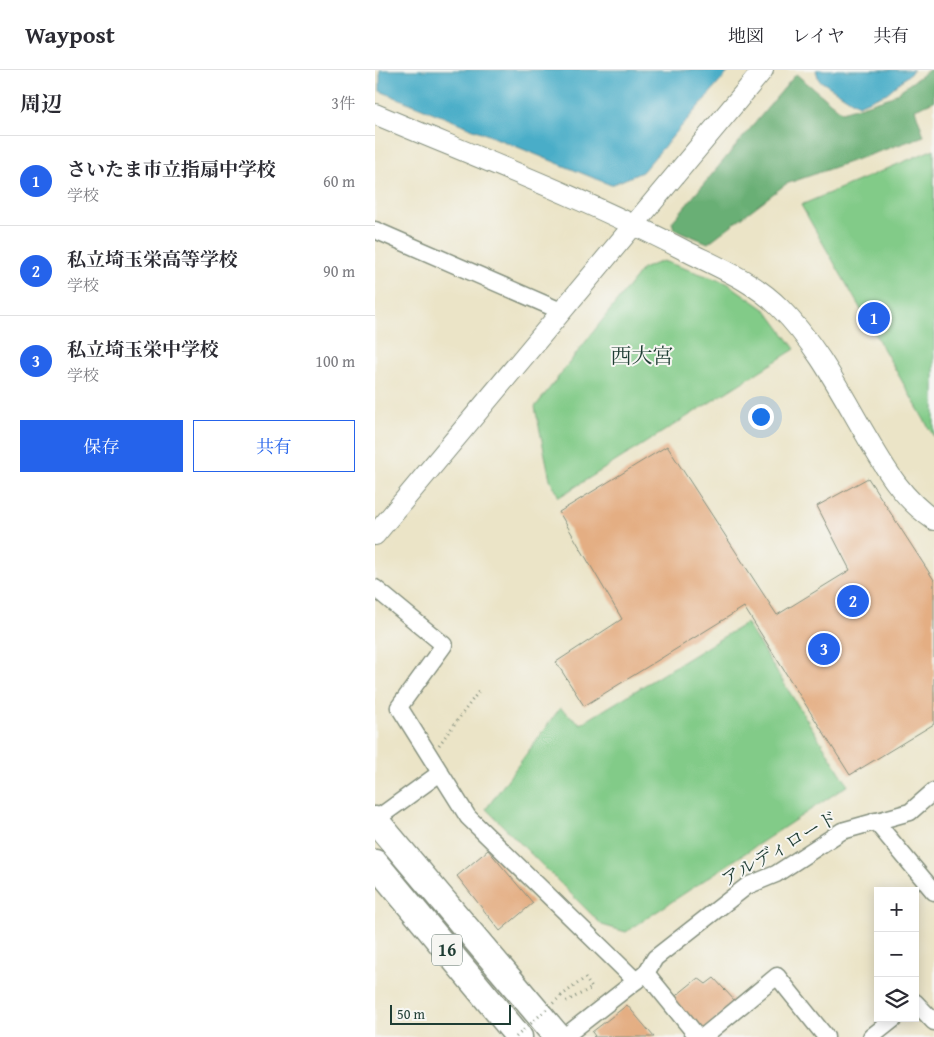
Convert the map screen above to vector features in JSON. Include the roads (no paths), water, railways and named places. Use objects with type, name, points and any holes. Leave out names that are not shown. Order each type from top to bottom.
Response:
[{"type":"highway","name":"16","points":[[375,820],[558,1037]]},
{"type":"highway","name":"16","points":[[375,864],[518,1037]]},
{"type":"street","points":[[375,535],[763,70]]},
{"type":"street","points":[[375,114],[634,224],[747,283],[778,306],[800,328],[824,363],[891,479],[906,497],[934,520]]},
{"type":"street","points":[[375,230],[561,311]]},
{"type":"street","points":[[375,588],[444,646],[399,706],[468,817],[641,977],[698,1037]]},
{"type":"street","points":[[375,820],[440,773]]},
{"type":"street","name":"アルディロード","points":[[564,1037],[641,977],[655,958],[747,886],[776,874],[841,831],[910,812],[934,791]]},
{"type":"street","points":[[875,821],[934,892]]},
{"type":"street","points":[[703,1037],[777,976],[826,1037]]},
{"type":"street","points":[[919,1006],[934,1022]]},
{"type":"street","points":[[871,1037],[890,1022]]},
{"type":"water","points":[[380,70],[730,70],[642,172],[611,185],[380,91]]},
{"type":"water","points":[[816,70],[914,70],[887,93],[858,105],[819,80]]},
{"type":"place","name":"さいたま市立指扇中学校","points":[[874,318]]},
{"type":"place","name":"私立埼玉栄高等学校","points":[[853,601]]},
{"type":"place","name":"私立埼玉栄中学校","points":[[824,649]]},
{"type":"district","name":"西大宮","points":[[642,356]]}]
